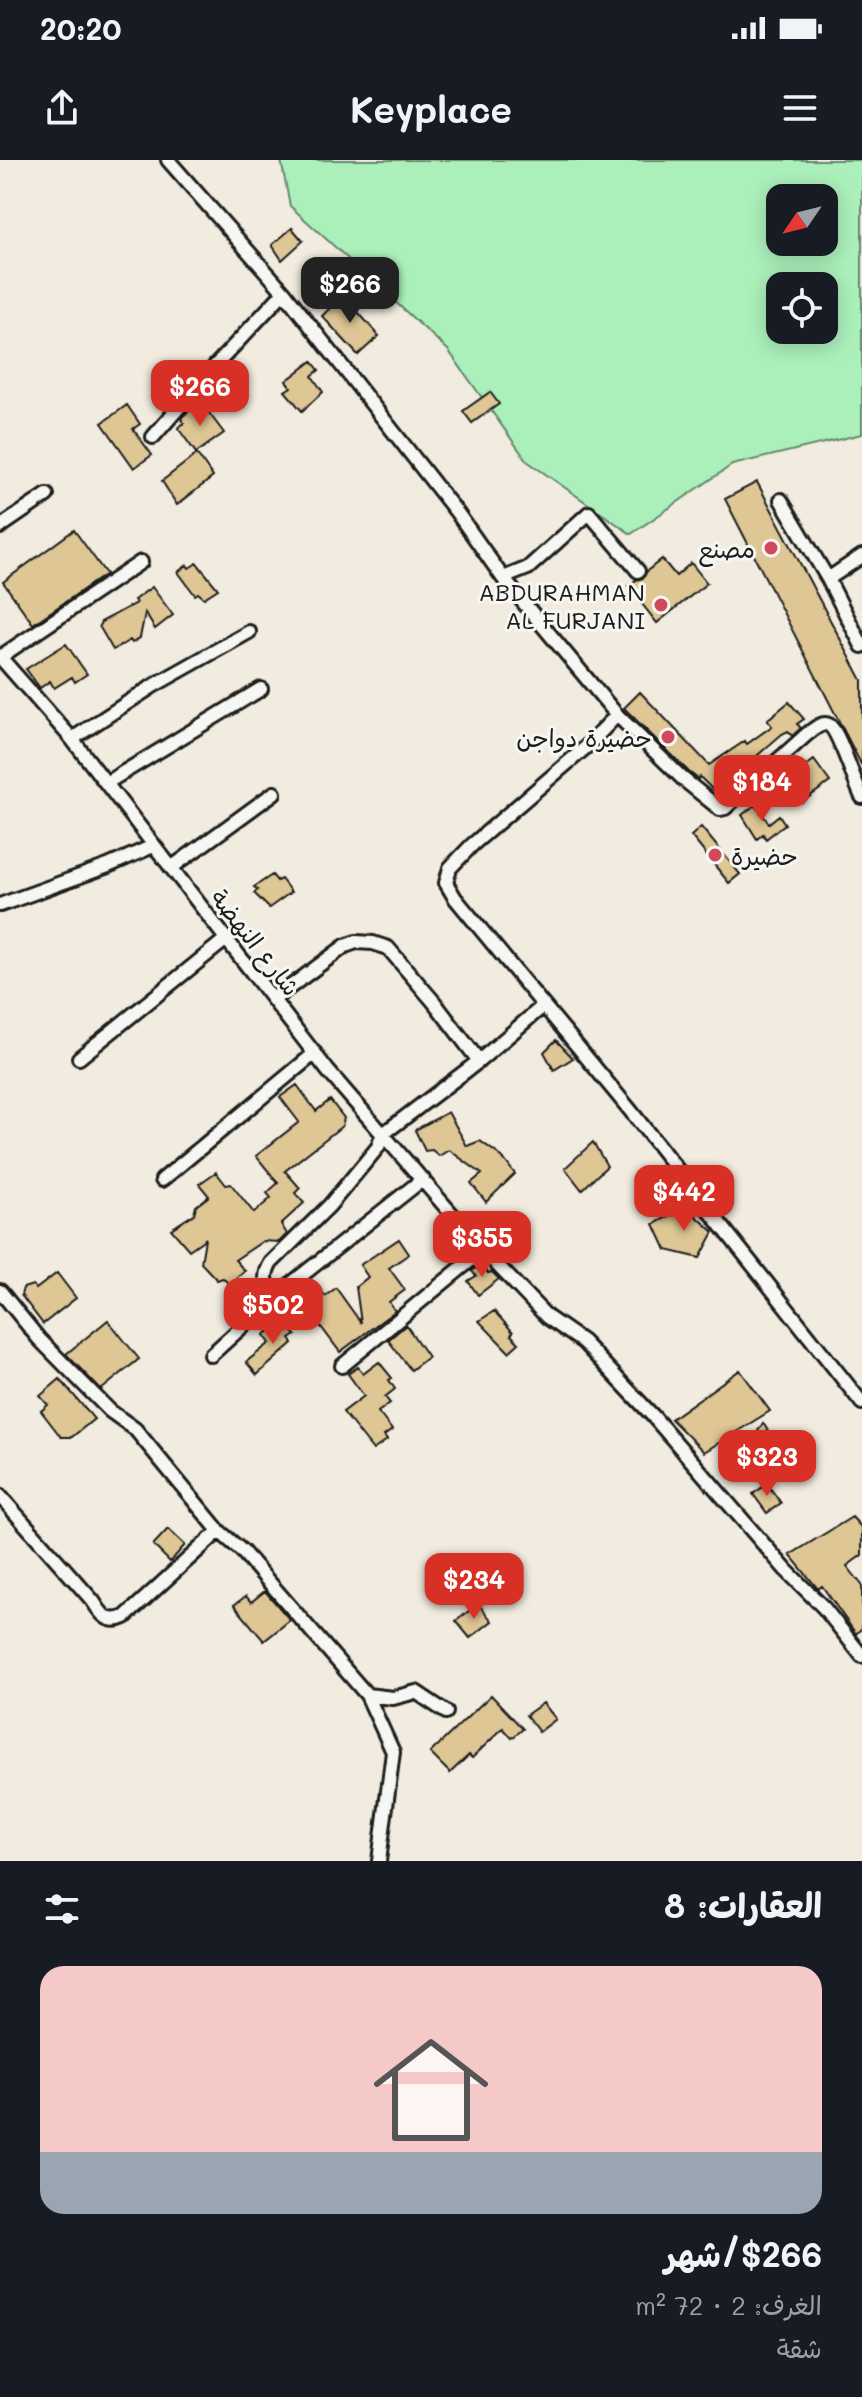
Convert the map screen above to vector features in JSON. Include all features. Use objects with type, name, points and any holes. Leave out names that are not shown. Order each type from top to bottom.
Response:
[{"type":"street","points":[[168,160],[284,292],[458,514],[503,578],[617,715],[683,779],[720,809],[725,808],[806,735],[826,724],[839,741],[862,797]]},
{"type":"street","points":[[153,437],[284,292]]},
{"type":"street","points":[[0,527],[47,495]]},
{"type":"street","points":[[781,500],[828,579],[862,646]]},
{"type":"street","points":[[503,578],[528,568],[589,513],[638,571]]},
{"type":"street","points":[[828,579],[862,556]]},
{"type":"street","points":[[0,657],[141,562]]},
{"type":"street","points":[[72,739],[153,686],[249,632]]},
{"type":"street","name":"شارع النهضة","points":[[0,657],[72,739],[315,1053],[483,1250],[547,1317],[583,1342],[652,1415],[786,1570],[824,1608],[862,1656]]},
{"type":"street","points":[[106,783],[261,689]]},
{"type":"street","points":[[617,715],[585,748],[472,845],[450,868],[446,883],[862,1403]]},
{"type":"street","points":[[171,868],[274,793]]},
{"type":"street","points":[[0,905],[108,866],[153,846]]},
{"type":"street","points":[[79,1058],[225,940]]},
{"type":"street","points":[[274,999],[345,946],[356,942],[373,943],[388,948],[479,1061]]},
{"type":"street","points":[[277,1295],[266,1281],[266,1272],[271,1263],[329,1206],[378,1147],[383,1134],[479,1061],[543,1006]]},
{"type":"street","points":[[162,1180],[315,1053]]},
{"type":"street","points":[[211,1355],[277,1295],[423,1179]]},
{"type":"street","points":[[342,1366],[483,1250]]},
{"type":"street","points":[[0,1291],[39,1339],[110,1411],[135,1429],[219,1531],[242,1551],[367,1695],[393,1752],[379,1861]]},
{"type":"street","points":[[0,1496],[109,1620],[125,1617],[219,1531]]},
{"type":"street","points":[[367,1695],[393,1698],[416,1692],[446,1712]]},
{"type":"green space","points":[[281,160],[862,160],[862,434],[732,465],[631,534],[527,461],[448,350],[290,206]]},
{"type":"building","points":[[292,228],[303,241],[282,260],[272,245]]},
{"type":"building","points":[[343,295],[379,336],[358,355],[322,316]]},
{"type":"building","points":[[312,361],[319,370],[312,376],[323,392],[302,411],[285,391],[291,387],[286,381]]},
{"type":"building","points":[[490,392],[499,404],[472,423],[463,411]]},
{"type":"building","points":[[200,401],[224,433],[196,453],[178,428],[184,423],[181,418]]},
{"type":"building","points":[[127,405],[140,424],[133,429],[152,455],[134,468],[102,423]]},
{"type":"building","points":[[197,454],[213,477],[177,505],[162,481]]},
{"type":"building","points":[[757,482],[862,680],[862,766],[725,499]]},
{"type":"building","points":[[74,530],[106,574],[33,624],[3,582]]},
{"type":"building","name":"ABDURAHMAN AL FURJANI","points":[[662,559],[676,576],[691,563],[707,583],[657,623],[628,586],[643,578]]},
{"type":"building","points":[[197,563],[218,589],[204,598],[198,593],[195,595],[178,572],[187,565],[189,568]]},
{"type":"building","points":[[152,587],[173,615],[155,629],[145,613],[140,638],[113,650],[99,626],[101,622],[136,603],[134,600]]},
{"type":"building","points":[[66,644],[87,674],[75,682],[72,677],[54,688],[50,681],[40,688],[26,669]]},
{"type":"building","points":[[640,692],[709,765],[772,726],[767,720],[789,702],[804,719],[797,724],[801,728],[792,736],[788,731],[782,734],[735,775],[740,781],[720,797],[700,777],[698,779],[689,772],[624,708]]},
{"type":"building","points":[[814,760],[830,782],[802,802],[786,781]]},
{"type":"building","points":[[755,805],[769,823],[779,815],[785,824],[766,839],[763,834],[757,839],[742,815]]},
{"type":"building","name":"حضيرة","points":[[701,827],[740,874],[729,883],[691,836]]},
{"type":"building","points":[[272,875],[277,881],[281,879],[291,892],[269,908],[254,893],[258,890],[254,887]]},
{"type":"building","points":[[556,1040],[573,1058],[554,1070],[544,1052]]},
{"type":"building","points":[[297,1085],[316,1111],[330,1100],[344,1118],[342,1126],[285,1171],[300,1188],[295,1193],[304,1203],[281,1224],[287,1234],[279,1242],[263,1241],[235,1260],[245,1271],[229,1284],[223,1278],[217,1280],[201,1263],[205,1239],[189,1250],[171,1229],[194,1214],[196,1206],[209,1196],[199,1184],[216,1172],[226,1185],[231,1184],[254,1213],[271,1198],[267,1193],[278,1183],[256,1156],[299,1122],[280,1097]]},
{"type":"building","points":[[448,1112],[467,1146],[480,1141],[502,1157],[515,1174],[486,1202],[471,1183],[482,1174],[449,1150],[439,1156],[432,1150],[425,1151],[415,1130]]},
{"type":"building","points":[[593,1142],[607,1166],[582,1190],[565,1168]]},
{"type":"building","points":[[686,1207],[714,1232],[700,1258],[666,1250],[654,1224]]},
{"type":"building","points":[[399,1239],[409,1254],[389,1268],[405,1290],[389,1302],[395,1311],[340,1352],[300,1299],[318,1286],[325,1296],[336,1288],[361,1323],[356,1287],[368,1277],[360,1265]]},
{"type":"building","points":[[481,1263],[488,1273],[492,1272],[499,1279],[478,1295],[468,1281],[476,1276],[472,1271]]},
{"type":"building","points":[[57,1273],[76,1298],[43,1324],[21,1295],[23,1288],[33,1285],[36,1289]]},
{"type":"building","points":[[494,1311],[519,1343],[509,1352],[479,1321]]},
{"type":"building","points":[[280,1316],[296,1335],[290,1339],[293,1343],[257,1375],[246,1362],[270,1343],[264,1335],[272,1329],[269,1325]]},
{"type":"building","points":[[108,1320],[139,1359],[101,1390],[66,1354]]},
{"type":"building","points":[[406,1325],[428,1357],[411,1370],[388,1340]]},
{"type":"building","points":[[379,1362],[392,1378],[389,1380],[395,1389],[385,1397],[390,1403],[378,1412],[392,1430],[384,1436],[387,1440],[373,1450],[343,1412],[364,1396],[348,1374],[358,1367],[363,1374]]},
{"type":"building","points":[[740,1370],[770,1411],[704,1452],[671,1419]]},
{"type":"building","points":[[60,1379],[94,1419],[72,1437],[61,1437],[41,1411],[48,1405],[40,1396]]},
{"type":"building","points":[[763,1423],[790,1465],[777,1477],[749,1446]]},
{"type":"building","points":[[767,1484],[781,1503],[767,1513],[753,1494]]},
{"type":"building","points":[[852,1517],[862,1528],[862,1555],[847,1566],[862,1585],[862,1628],[856,1634],[822,1586],[818,1589],[790,1555]]},
{"type":"building","points":[[168,1529],[185,1545],[170,1562],[153,1545]]},
{"type":"building","points":[[265,1591],[290,1620],[264,1641],[234,1605],[246,1596],[251,1602]]},
{"type":"building","points":[[480,1606],[492,1621],[470,1638],[456,1621]]},
{"type":"building","points":[[491,1695],[523,1729],[512,1738],[503,1728],[472,1758],[469,1755],[450,1773],[430,1753]]},
{"type":"building","points":[[543,1703],[556,1719],[539,1732],[526,1715]]},
{"type":"place","name":"مصنع","points":[[771,548]]},
{"type":"place","name":"ABDURAHMAN AL FURJANI","points":[[661,605]]},
{"type":"place","name":"حضيرة دواجن","points":[[668,737]]},
{"type":"place","name":"حضيرة","points":[[715,855]]}]
